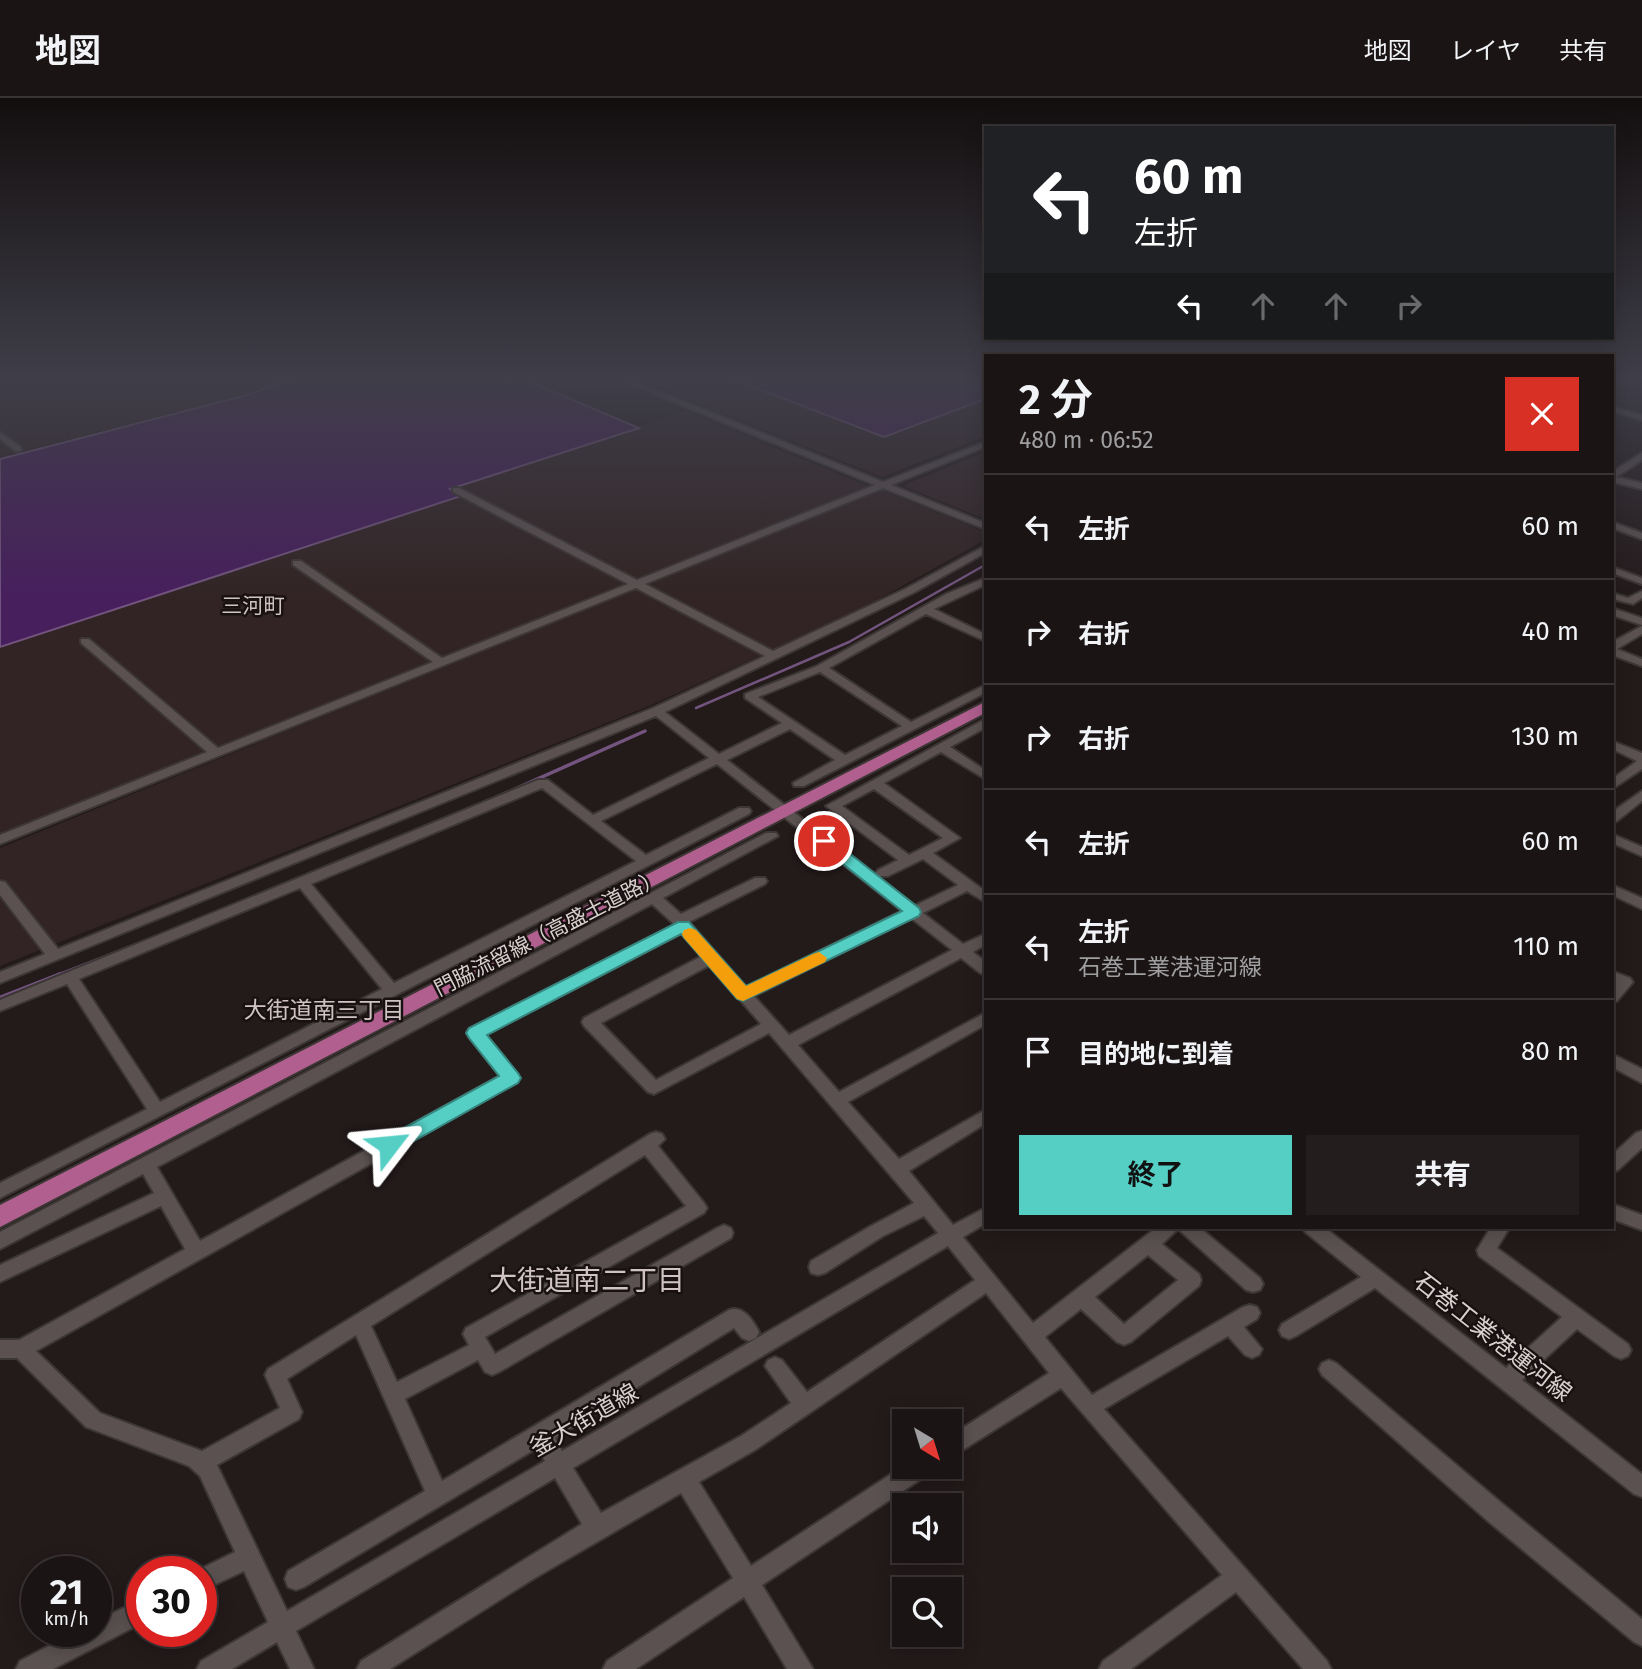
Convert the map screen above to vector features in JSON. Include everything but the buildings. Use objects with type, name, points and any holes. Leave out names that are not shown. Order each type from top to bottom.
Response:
[{"type":"main road","name":"門脇流留線（高盛土道路）","points":[[0,1217],[984,708]]},
{"type":"street","points":[[803,452],[984,526]]},
{"type":"street","points":[[0,840],[964,452]]},
{"type":"street","points":[[1614,476],[1642,456]]},
{"type":"street","points":[[1614,478],[1642,486]]},
{"type":"street","points":[[456,490],[774,656]]},
{"type":"street","points":[[1614,526],[1642,536]]},
{"type":"street","points":[[0,978],[657,710],[909,591],[984,550]]},
{"type":"street","points":[[297,563],[442,663]]},
{"type":"street","points":[[1614,571],[1642,581]]},
{"type":"street","points":[[844,760],[750,696],[821,668],[950,596],[984,583]]},
{"type":"street","points":[[1614,597],[1629,602],[1642,594]]},
{"type":"street","points":[[927,610],[984,638]]},
{"type":"street","points":[[1614,612],[1642,622]]},
{"type":"street","points":[[1614,648],[1640,633]]},
{"type":"street","points":[[85,641],[217,754]]},
{"type":"street","points":[[1614,650],[1642,663]]},
{"type":"street","points":[[821,668],[911,727]]},
{"type":"street","points":[[799,783],[984,690]]},
{"type":"street","points":[[657,710],[984,968]]},
{"type":"street","points":[[593,820],[790,724]]},
{"type":"street","points":[[908,860],[833,806],[984,724]]},
{"type":"street","points":[[1614,746],[1642,761],[1614,783]]},
{"type":"street","points":[[941,747],[984,774]]},
{"type":"street","points":[[0,1006],[543,783],[645,861]]},
{"type":"street","points":[[876,783],[953,838],[883,873]]},
{"type":"street","points":[[1614,816],[1642,795]]},
{"type":"street","points":[[0,1191],[744,811]]},
{"type":"street","points":[[0,1241],[771,836]]},
{"type":"street","points":[[1614,839],[1642,852]]},
{"type":"street","points":[[924,853],[984,897]]},
{"type":"street","points":[[302,1669],[208,1469],[196,1459],[93,1420],[11,1349],[197,1252],[511,1078],[475,1033],[760,881]]},
{"type":"street","points":[[303,883],[391,990]]},
{"type":"street","points":[[0,885],[55,956]]},
{"type":"street","points":[[743,995],[968,885]]},
{"type":"street","points":[[1614,890],[1642,904]]},
{"type":"street","points":[[653,897],[682,923],[897,1169],[1089,1407],[1319,1669]]},
{"type":"street","points":[[786,1044],[984,940]]},
{"type":"street","points":[[711,958],[590,1022],[654,1088],[770,1026]]},
{"type":"street","points":[[1614,977],[1625,982],[1614,995]]},
{"type":"street","points":[[71,979],[157,1111]]},
{"type":"street","points":[[836,1101],[984,1019]]},
{"type":"street","points":[[1614,1060],[1642,1077]]},
{"type":"street","points":[[897,1169],[984,1117]]},
{"type":"street","points":[[1614,1164],[1642,1138]]},
{"type":"street","points":[[201,1463],[292,1412],[275,1375],[652,1142],[698,1208],[473,1334],[492,1366],[723,1233]]},
{"type":"street","points":[[146,1163],[197,1252]]},
{"type":"street","points":[[0,1274],[166,1196]]},
{"type":"street","points":[[818,1267],[866,1237],[926,1206]]},
{"type":"street","points":[[1614,1211],[1638,1216]]},
{"type":"street","name":"釜大街道線","points":[[209,1669],[984,1216]]},
{"type":"street","points":[[1032,1336],[1167,1229]]},
{"type":"street","points":[[1188,1229],[1253,1284]]},
{"type":"street","name":"石巻工業港運河線","points":[[1314,1229],[1642,1488]]},
{"type":"street","points":[[1500,1229],[1486,1250],[1621,1350]]},
{"type":"street","points":[[1081,1297],[1124,1336],[1192,1280],[1148,1244]]},
{"type":"street","points":[[1289,1330],[1376,1278]]},
{"type":"street","points":[[369,1669],[596,1526],[748,1443],[988,1281]]},
{"type":"street","points":[[1089,1407],[1250,1314]]},
{"type":"street","points":[[296,1579],[736,1316],[749,1332]]},
{"type":"street","points":[[1507,1381],[1576,1317]]},
{"type":"street","points":[[360,1322],[438,1496]]},
{"type":"street","points":[[1230,1325],[1252,1349]]},
{"type":"street","points":[[393,1395],[481,1348]]},
{"type":"street","points":[[775,1366],[805,1405]]},
{"type":"street","points":[[1329,1369],[1497,1514],[1642,1634]]},
{"type":"street","points":[[962,1440],[1063,1375]]},
{"type":"street","points":[[541,1435],[596,1526]]},
{"type":"street","points":[[685,1479],[801,1669]]},
{"type":"street","points":[[615,1669],[902,1479]]},
{"type":"street","points":[[217,1572],[249,1556]]},
{"type":"street","points":[[1111,1669],[1238,1577]]},
{"type":"street","points":[[28,1669],[126,1618]]},
{"type":"shaded area","points":[[0,452],[18,452],[0,457]]},
{"type":"shaded area","points":[[26,452],[564,452],[450,489],[461,496],[0,647],[0,459]]},
{"type":"shaded area","points":[[562,452],[786,452],[869,486],[0,836],[0,647],[460,496],[449,490]]},
{"type":"shaded area","points":[[820,452],[944,452],[882,477]]},
{"type":"shaded area","points":[[984,452],[984,519],[905,487],[906,484]]},
{"type":"shaded area","points":[[876,491],[884,491],[984,532],[984,541],[852,614],[649,706],[0,966],[0,848]]},
{"type":"waterway","points":[[696,708],[849,642],[984,566]]},
{"type":"waterway","points":[[497,797],[645,731]]},
{"type":"waterway","points":[[56,976],[133,946]]},
{"type":"waterway","points":[[0,998],[61,974]]},
{"type":"slow traffic","points":[[690,934],[743,995],[819,958]]},
{"type":"district","name":"三河町","points":[[253,606]]},
{"type":"district","name":"大街道南三丁目","points":[[324,1010]]},
{"type":"district","name":"大街道南二丁目","points":[[587,1280]]},
{"type":"route","points":[[389,1145],[511,1078],[475,1033],[684,926],[743,995],[913,912],[824,841]]}]
